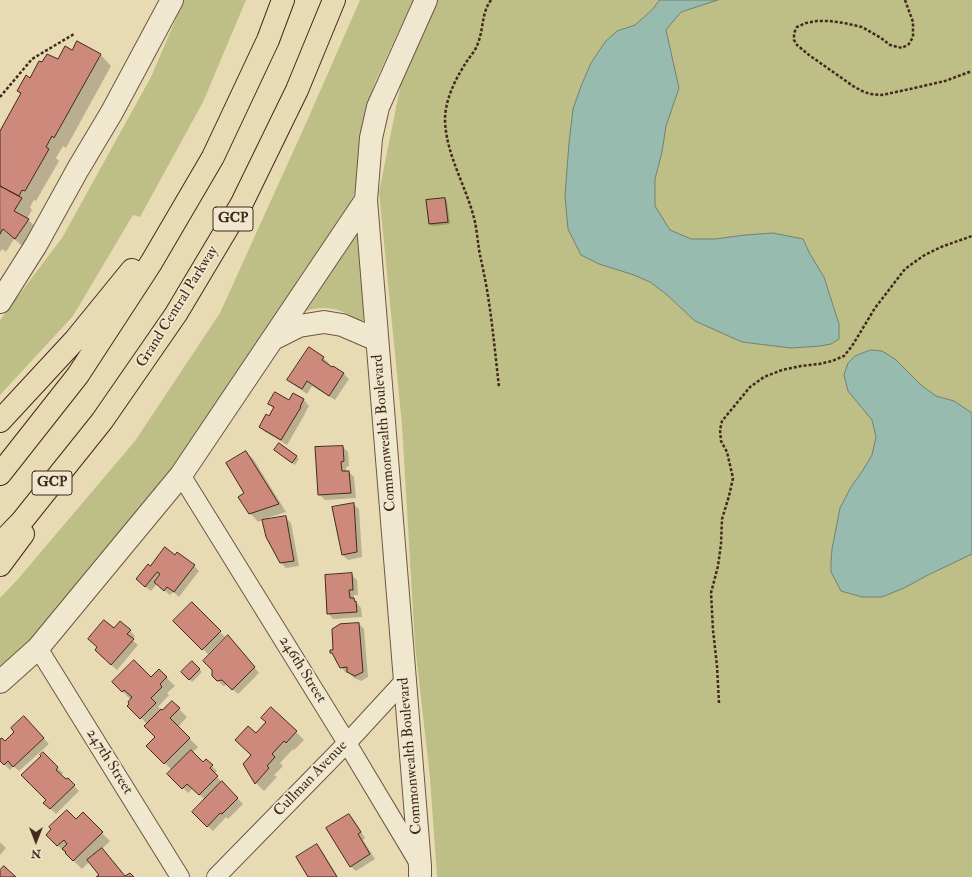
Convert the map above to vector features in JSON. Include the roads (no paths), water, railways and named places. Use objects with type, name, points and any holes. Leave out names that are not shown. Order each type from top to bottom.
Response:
[{"type":"highway","points":[[0,474],[78,374],[151,263],[213,156],[268,40],[283,0]]},
{"type":"highway","name":"Grand Central Parkway","points":[[0,544],[22,521],[102,421],[176,314],[240,205],[297,90],[334,0]]},
{"type":"highway","points":[[0,421],[74,340],[139,262],[213,156]]},
{"type":"highway","points":[[0,565],[47,503],[102,421]]},
{"type":"street","points":[[0,302],[36,245],[78,168],[112,112],[172,0]]},
{"type":"street","name":"Commonwealth Boulevard","points":[[420,871],[366,200],[372,138],[378,107],[426,0]]},
{"type":"street","points":[[0,682],[38,648],[181,475],[366,200]]},
{"type":"street","points":[[272,340],[299,326],[324,322],[342,325],[377,340]]},
{"type":"street","name":"246th Street","points":[[181,475],[347,743],[420,871]]},
{"type":"street","name":"247th Street","points":[[38,648],[180,877]]},
{"type":"street","name":"Cullman Avenue","points":[[216,877],[347,743],[405,680]]},
{"type":"water","points":[[660,0],[718,0],[681,12],[666,30],[679,88],[666,126],[662,152],[655,179],[655,206],[670,230],[691,239],[715,239],[773,233],[803,239],[824,277],[839,324],[839,339],[831,344],[791,348],[742,342],[695,321],[666,294],[650,282],[634,275],[599,264],[581,255],[568,229],[565,196],[569,143],[573,109],[581,86],[591,63],[605,42],[617,31],[635,25],[652,10]]},
{"type":"water","points":[[871,350],[882,351],[895,359],[921,385],[936,396],[954,401],[972,413],[972,554],[904,588],[882,597],[862,597],[841,591],[831,572],[832,549],[840,508],[851,487],[872,455],[876,437],[872,420],[848,391],[844,375],[848,363],[855,356]]}]
